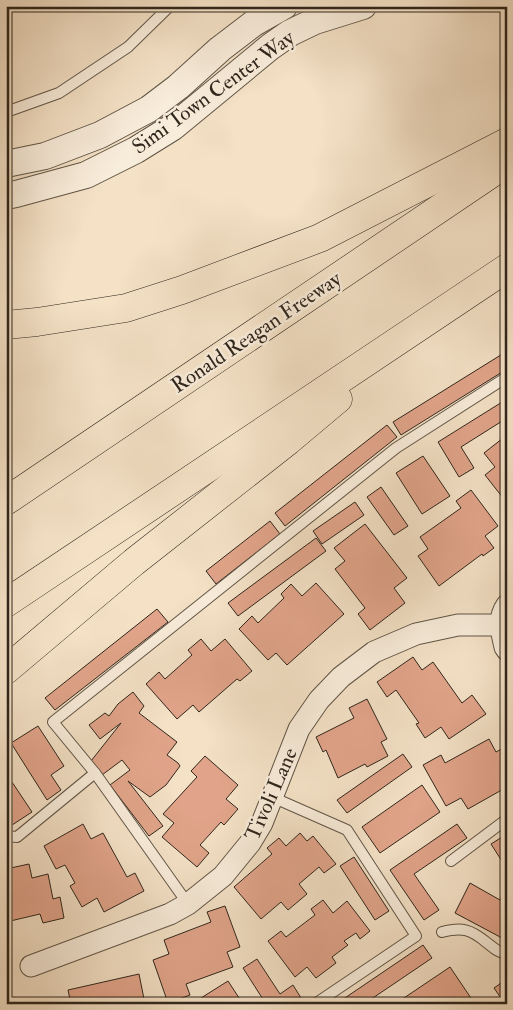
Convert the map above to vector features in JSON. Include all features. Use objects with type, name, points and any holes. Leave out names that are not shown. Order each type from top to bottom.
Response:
[{"type":"highway","points":[[6,326],[126,308],[182,290],[320,238],[507,142]]},
{"type":"highway","name":"Ronald Reagan Freeway","points":[[6,501],[507,163]]},
{"type":"highway","points":[[6,604],[507,268]]},
{"type":"highway","points":[[6,670],[134,562],[288,441],[456,302]]},
{"type":"street","name":"Simi Town Center Way","points":[[6,196],[86,175],[136,150],[173,127],[270,47],[290,33],[315,21],[363,6]]},
{"type":"street","name":"Simi Town Center Way","points":[[6,164],[45,156],[100,135],[149,108],[178,88],[227,44],[254,23],[278,8]]},
{"type":"street","points":[[278,8],[290,33]]},
{"type":"street","points":[[507,605],[504,609],[500,625],[507,650]]},
{"type":"street","name":"Tivoli Lane","points":[[31,966],[170,914],[188,904],[223,876],[250,843],[262,823],[299,729],[319,700],[341,677],[374,652],[416,634],[458,625],[500,625]]},
{"type":"lane","points":[[6,112],[59,94],[128,47],[170,6]]},
{"type":"lane","points":[[188,904],[95,774],[54,722],[396,448],[507,377]]},
{"type":"lane","points":[[6,836],[17,837],[95,774]]},
{"type":"lane","points":[[272,797],[347,830],[416,936],[315,1004]]},
{"type":"lane","points":[[451,861],[507,820]]},
{"type":"lane","points":[[442,932],[455,929],[465,930],[478,936],[498,952],[507,954]]},
{"type":"building","points":[[504,353],[507,358],[507,369],[401,435],[393,422]]},
{"type":"building","points":[[507,399],[507,418],[461,447],[474,468],[459,477],[438,442]]},
{"type":"building","points":[[387,425],[397,437],[285,526],[275,513]]},
{"type":"building","points":[[507,435],[507,503],[485,475],[495,467],[484,453]]},
{"type":"building","points":[[423,456],[450,496],[422,514],[396,473]]},
{"type":"building","points":[[381,487],[408,526],[394,535],[367,497]]},
{"type":"building","points":[[471,490],[498,526],[485,536],[494,548],[483,556],[482,554],[439,586],[418,556],[428,549],[420,537],[461,508],[456,501]]},
{"type":"building","points":[[355,502],[364,515],[322,544],[313,531]]},
{"type":"building","points":[[270,521],[280,534],[216,584],[206,571]]},
{"type":"building","points":[[365,524],[407,578],[394,588],[405,603],[370,630],[358,614],[365,608],[335,569],[345,561],[334,548]]},
{"type":"building","points":[[316,538],[326,551],[238,616],[228,603]]},
{"type":"building","points":[[316,583],[344,614],[287,665],[276,653],[268,660],[239,629],[252,616],[258,623],[284,598],[281,594],[291,584],[302,596]]},
{"type":"building","points":[[157,609],[168,622],[55,710],[45,698]]},
{"type":"building","points":[[201,639],[211,651],[225,639],[252,671],[240,681],[237,679],[199,712],[193,705],[177,719],[146,684],[159,672],[165,679],[192,655],[188,650]]},
{"type":"building","points":[[413,657],[422,670],[433,662],[462,703],[472,695],[486,714],[449,739],[441,727],[425,738],[416,724],[419,723],[396,690],[387,697],[377,682]]},
{"type":"building","points":[[133,692],[144,706],[139,713],[177,742],[167,755],[180,766],[166,785],[150,797],[128,781],[163,826],[149,836],[110,785],[130,770],[122,760],[102,775],[91,761],[121,723],[100,739],[89,725],[105,713],[109,716],[118,704]]},
{"type":"building","points":[[367,699],[387,739],[381,742],[388,756],[367,767],[365,764],[338,778],[326,750],[323,752],[316,737],[354,718],[349,708]]},
{"type":"building","points":[[38,726],[64,766],[51,775],[61,790],[47,800],[11,743]]},
{"type":"building","points":[[489,739],[496,752],[507,746],[507,787],[468,809],[461,798],[446,806],[423,765],[441,755],[445,763]]},
{"type":"building","points":[[403,754],[412,767],[347,813],[337,800]]},
{"type":"building","points":[[205,756],[238,785],[226,799],[238,809],[224,825],[221,822],[200,845],[209,853],[197,867],[162,837],[174,823],[163,814],[197,777],[191,771]]},
{"type":"building","points":[[6,773],[32,812],[6,829]]},
{"type":"building","points":[[422,785],[440,812],[380,853],[362,827]]},
{"type":"building","points":[[83,824],[91,839],[103,833],[127,877],[135,873],[144,891],[104,912],[97,898],[82,907],[70,886],[75,883],[65,865],[56,869],[44,846]]},
{"type":"building","points":[[457,824],[467,838],[414,874],[439,910],[424,920],[390,870]]},
{"type":"building","points":[[300,833],[307,841],[313,836],[336,864],[324,873],[319,867],[299,884],[307,894],[288,910],[281,902],[261,919],[234,887],[272,854],[267,848],[279,838],[286,846]]},
{"type":"building","points":[[507,834],[507,869],[491,844]]},
{"type":"building","points":[[354,857],[389,911],[375,920],[340,866]]},
{"type":"building","points":[[29,864],[32,878],[48,874],[53,899],[60,897],[64,918],[43,923],[40,914],[6,922],[6,869]]},
{"type":"building","points":[[470,883],[500,900],[502,897],[507,900],[507,929],[502,938],[455,913]]},
{"type":"building","points":[[323,900],[333,913],[347,901],[370,931],[360,939],[356,933],[344,941],[348,945],[332,957],[336,963],[316,978],[307,967],[295,977],[268,941],[281,931],[286,937],[315,915],[311,909]]},
{"type":"building","points":[[225,906],[240,947],[227,952],[233,967],[186,984],[190,995],[168,1003],[153,960],[169,954],[164,940],[211,922],[207,912]]},
{"type":"building","points":[[423,945],[432,958],[364,1004],[336,1004]]},
{"type":"building","points":[[257,959],[280,994],[293,985],[301,998],[292,1004],[266,1004],[243,968]]},
{"type":"building","points":[[450,967],[475,1004],[395,1004]]},
{"type":"building","points":[[139,974],[145,1004],[71,1004],[68,990]]},
{"type":"building","points":[[507,979],[507,1004],[505,1004],[494,988]]},
{"type":"building","points":[[228,981],[243,1004],[204,1004],[201,998]]}]
